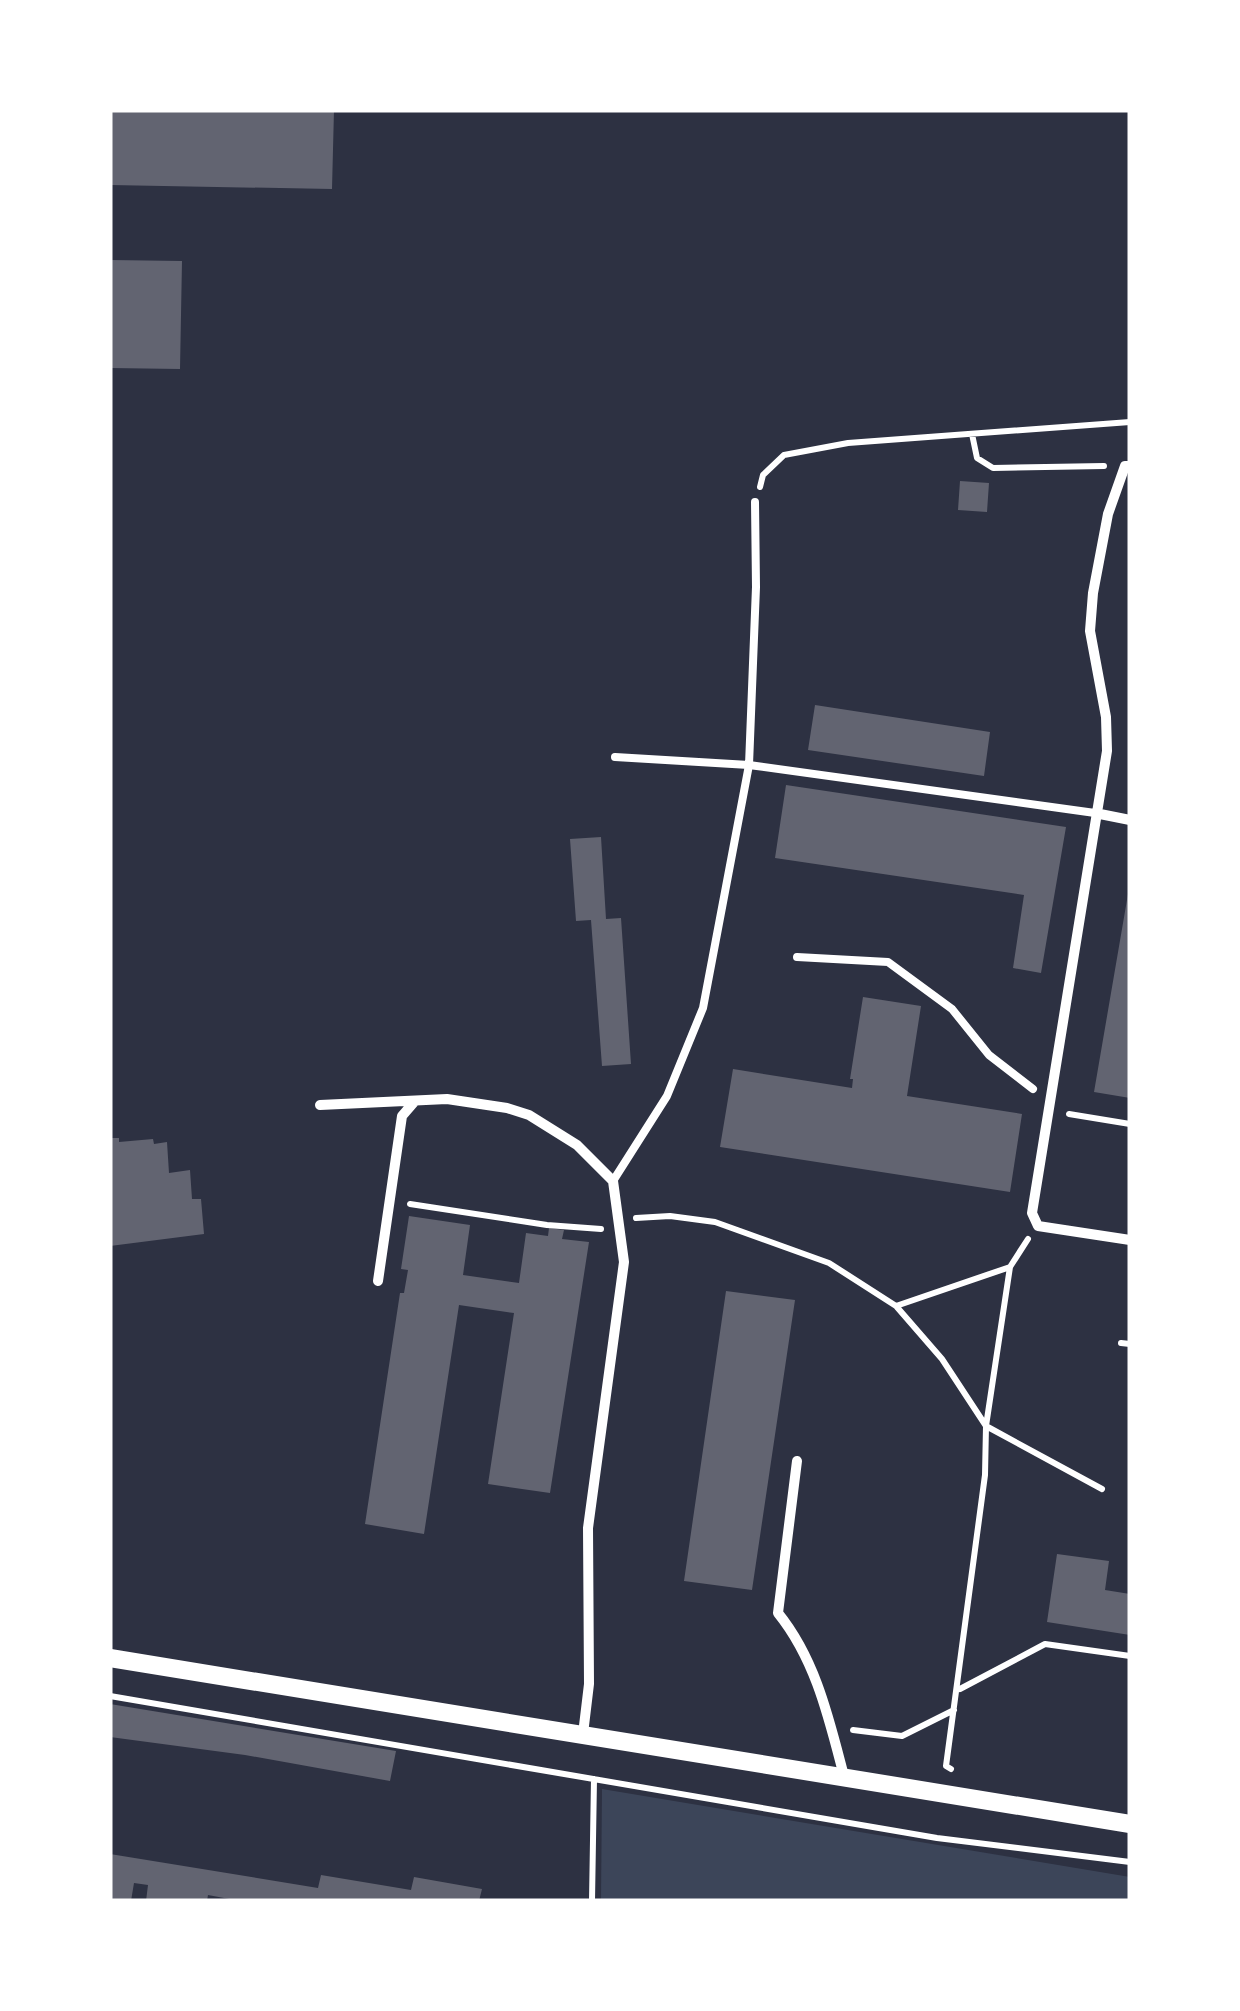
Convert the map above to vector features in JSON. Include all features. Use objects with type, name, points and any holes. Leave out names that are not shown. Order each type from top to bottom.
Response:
[{"type":"street","points":[[1128,466],[1108,514],[1092,594],[1090,630],[1106,718],[1107,751],[1032,1213],[1038,1226],[1130,1240]]},
{"type":"street","points":[[1095,813],[1130,820]]},
{"type":"street","points":[[320,1105],[447,1099],[507,1108],[529,1115],[578,1145],[613,1181],[624,1262],[588,1528],[589,1684],[583,1734]]},
{"type":"street","points":[[378,1281],[402,1116],[416,1100]]},
{"type":"street","points":[[797,1461],[778,1614],[795,1634],[813,1673],[844,1776]]},
{"type":"street","points":[[110,1658],[1130,1824]]},
{"type":"lane","points":[[613,1181],[668,1096],[704,1008],[749,765],[755,502]]},
{"type":"lane","points":[[615,757],[749,765],[1095,813]]},
{"type":"lane","points":[[797,957],[888,962],[952,1009],[989,1055],[1034,1089]]},
{"type":"path","points":[[755,502],[763,476],[784,455],[848,443],[1130,422]]},
{"type":"path","points":[[972,434],[977,458],[993,468],[1128,466]]},
{"type":"path","points":[[1048,1111],[1130,1124]]},
{"type":"path","points":[[389,1200],[598,1230],[636,1218],[670,1216],[715,1222],[830,1263],[896,1306],[942,1359],[986,1426],[1102,1490]]},
{"type":"path","points":[[952,1840],[961,1775],[946,1766],[985,1475],[986,1426],[1010,1267],[1038,1226]]},
{"type":"path","points":[[896,1306],[1010,1267]]},
{"type":"path","points":[[959,1690],[1045,1644],[1130,1656]]},
{"type":"path","points":[[110,1696],[952,1840],[1130,1862]]},
{"type":"path","points":[[832,1727],[902,1736],[955,1709]]},
{"type":"path","points":[[592,1901],[594,1779]]},
{"type":"shaded area","points":[[602,1789],[1130,1877],[1130,1901],[601,1901]]},
{"type":"building","points":[[110,110],[334,110],[332,189],[110,185]]},
{"type":"building","points":[[110,260],[182,261],[180,369],[110,368]]},
{"type":"building","points":[[960,481],[989,483],[987,512],[958,510]]},
{"type":"building","points":[[815,705],[990,732],[984,776],[808,750]]},
{"type":"building","points":[[786,785],[1066,827],[1041,973],[1013,968],[1024,895],[775,858]]},
{"type":"building","points":[[601,837],[606,919],[621,918],[631,1064],[602,1066],[591,920],[576,921],[570,839]]},
{"type":"building","points":[[1130,894],[1130,1098],[1094,1092]]},
{"type":"building","points":[[863,997],[921,1006],[907,1096],[1022,1114],[1010,1192],[720,1147],[733,1069],[852,1088],[850,1079]]},
{"type":"building","points":[[110,1138],[119,1138],[119,1142],[167,1142],[169,1173],[190,1170],[192,1199],[201,1199],[204,1234],[110,1246]]},
{"type":"building","points":[[409,1216],[470,1225],[463,1275],[519,1283],[526,1233],[548,1236],[549,1228],[564,1230],[562,1239],[589,1242],[550,1493],[488,1484],[514,1313],[459,1305],[424,1534],[365,1524],[400,1293],[404,1293],[408,1270],[401,1269]]},
{"type":"building","points":[[726,1291],[795,1300],[752,1590],[684,1581]]},
{"type":"building","points":[[1057,1554],[1109,1561],[1105,1590],[1130,1594],[1130,1635],[1047,1622]]},
{"type":"building","points":[[110,1704],[396,1751],[390,1781],[245,1755],[110,1737]]},
{"type":"building","points":[[110,1854],[318,1888],[321,1875],[411,1890],[414,1877],[482,1889],[479,1901],[240,1901],[208,1895],[207,1901],[146,1901],[148,1885],[134,1883],[131,1901],[110,1901]]}]
